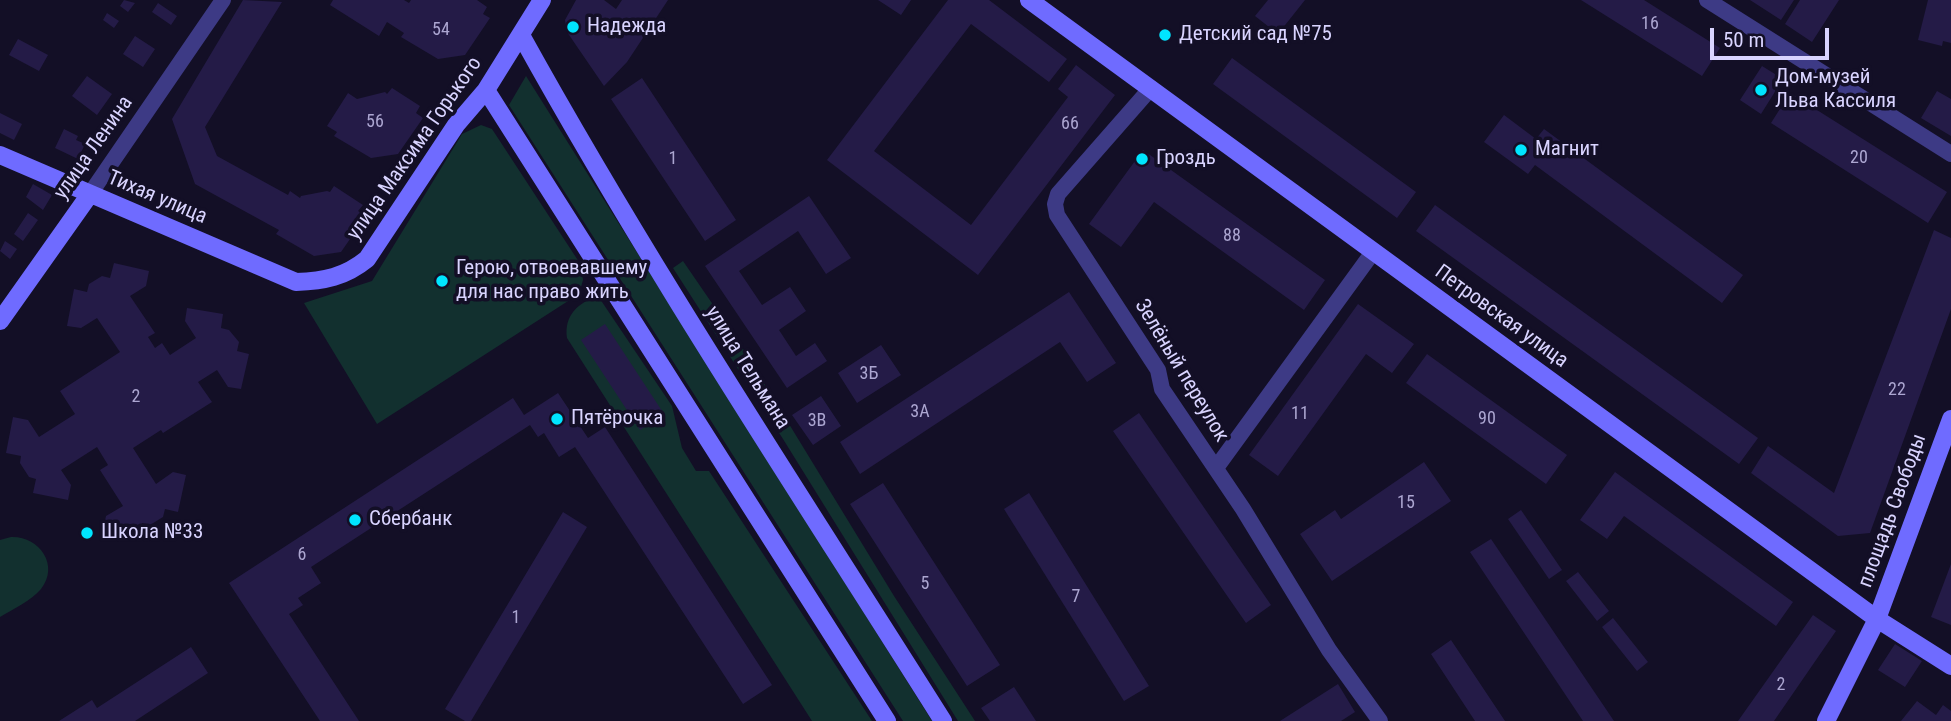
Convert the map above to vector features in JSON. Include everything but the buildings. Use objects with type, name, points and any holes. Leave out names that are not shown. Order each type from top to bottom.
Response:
[{"type":"main road","name":"улица Максима Горького","points":[[296,282],[334,278],[352,270],[367,258],[456,125],[486,90],[542,0]]},
{"type":"main road","name":"Петровская улица","points":[[1029,0],[1877,619],[1951,666]]},
{"type":"main road","name":"улица Тельмана","points":[[521,34],[565,114],[672,292],[943,721]]},
{"type":"main road","points":[[486,90],[887,721]]},
{"type":"main road","name":"Тихая улица","points":[[0,155],[296,282]]},
{"type":"main road","name":"улица Ленина","points":[[0,321],[90,194]]},
{"type":"main road","name":"площадь Свободы","points":[[1826,721],[1877,619],[1951,419]]},
{"type":"street","name":"улица Ленина","points":[[90,194],[223,0]]},
{"type":"street","points":[[1707,0],[1951,154]]},
{"type":"street","name":"Зелёный переулок","points":[[1151,88],[1058,194],[1055,204],[1057,215],[1158,370],[1162,389],[1263,540],[1329,650],[1380,721]]},
{"type":"street","points":[[1216,468],[1373,252]]},
{"type":"green space","points":[[526,76],[932,721],[903,721],[509,105]]},
{"type":"green space","points":[[481,125],[492,129],[581,265],[583,280],[579,294],[377,424],[304,303],[372,281],[462,134]]},
{"type":"green space","points":[[683,261],[742,347],[894,596],[975,721],[958,721],[673,268]]},
{"type":"green space","points":[[598,296],[672,406],[682,448],[696,471],[709,471],[872,721],[812,721],[567,338],[570,316],[584,302]]},
{"type":"green space","points":[[11,537],[30,541],[38,547],[44,554],[48,571],[46,580],[37,593],[0,617],[0,540]]},
{"type":"place","name":"Надежда","points":[[573,27]]},
{"type":"place","name":"Детский сад №75","points":[[1165,35]]},
{"type":"place","name":"Дом-музей Льва Кассиля","points":[[1761,90]]},
{"type":"place","name":"Магнит","points":[[1521,150]]},
{"type":"place","name":"Гроздь","points":[[1142,159]]},
{"type":"place","name":"Герою, отвоевавшему для нас право жить","points":[[442,281]]},
{"type":"place","name":"Пятёрочка","points":[[557,419]]},
{"type":"place","name":"Сбербанк","points":[[355,520]]},
{"type":"place","name":"Школа №33","points":[[87,533]]}]
